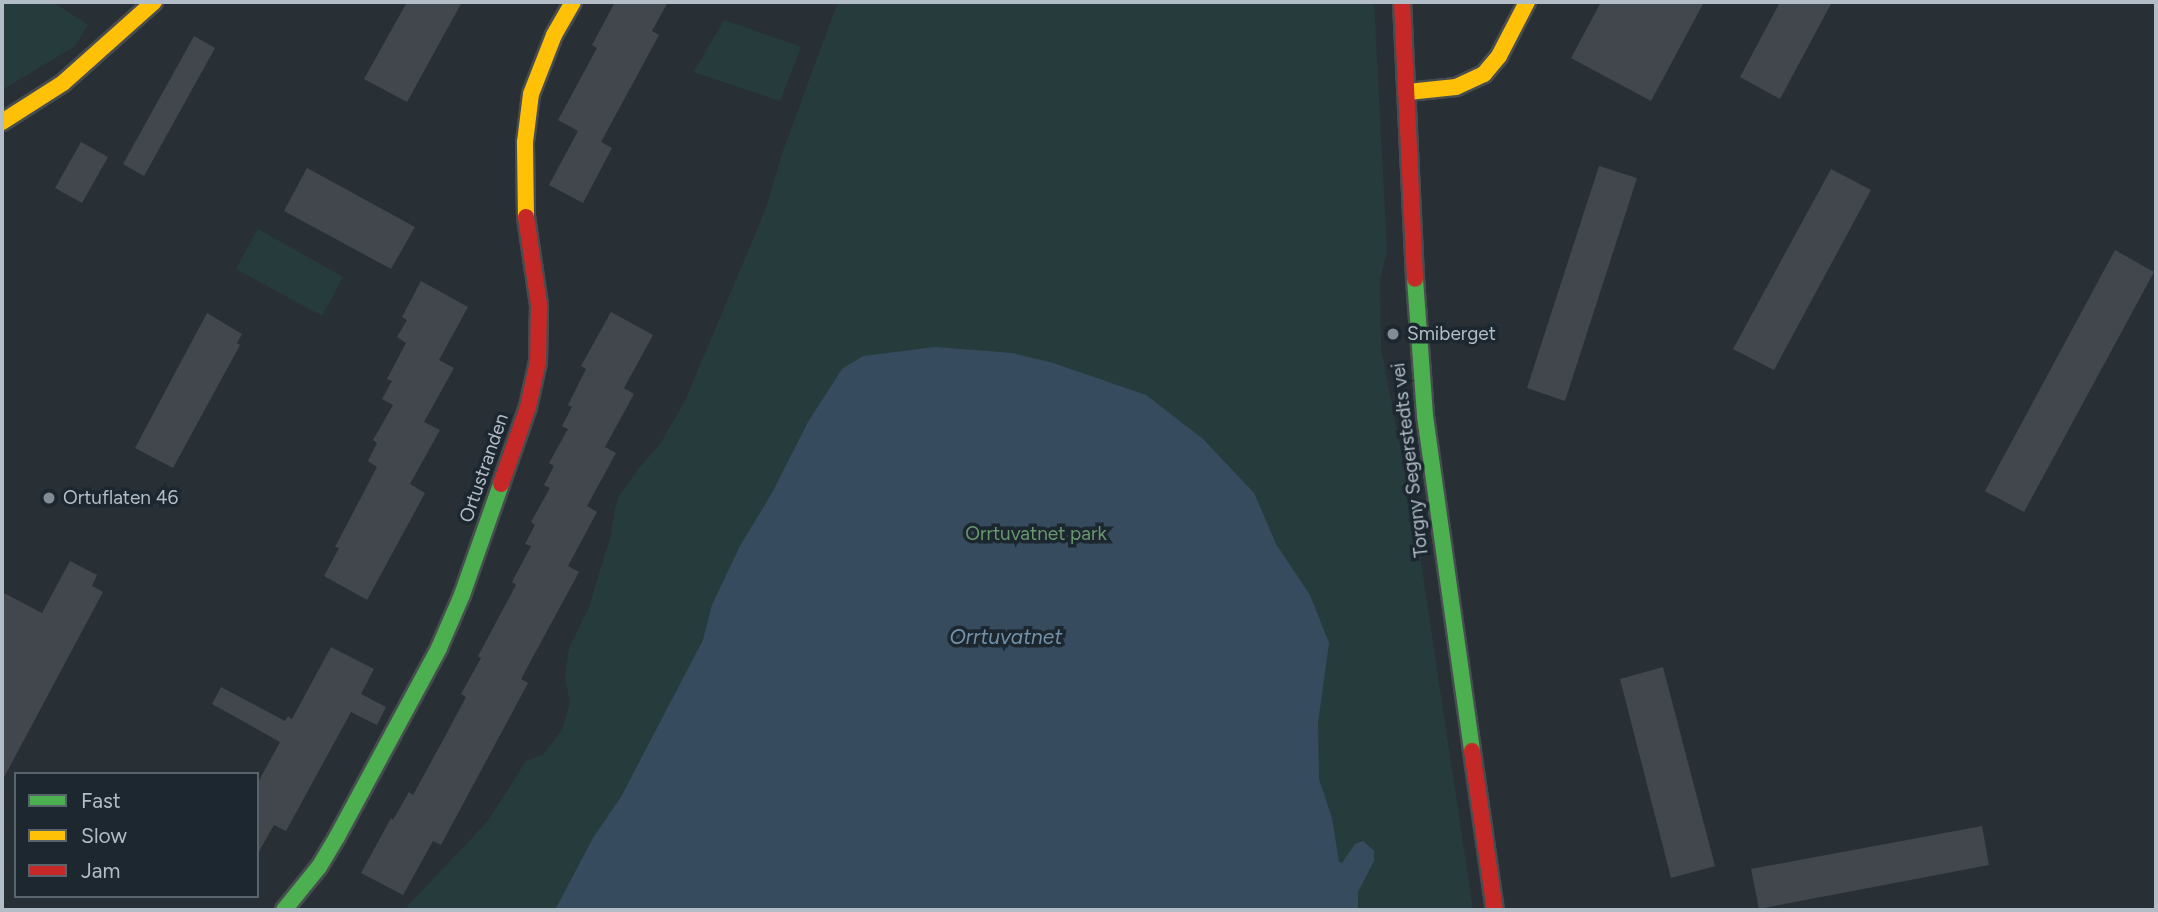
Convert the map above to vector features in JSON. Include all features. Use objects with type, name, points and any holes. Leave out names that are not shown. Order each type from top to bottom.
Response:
[{"type":"street","points":[[2,122],[63,83],[100,53],[153,2]]},
{"type":"street","name":"Ortustranden","points":[[284,910],[320,867],[445,636],[528,407],[538,362],[539,305],[525,213],[525,142],[531,94],[554,35],[573,2]]},
{"type":"street","name":"Torgny Segerstedts vei","points":[[1402,2],[1408,92],[1416,334],[1424,416],[1495,910]]},
{"type":"street","points":[[1408,92],[1456,87],[1484,74],[1499,56],[1527,2]]},
{"type":"green space","points":[[2,2],[53,2],[88,25],[75,46],[2,90]]},
{"type":"green space","name":"Orrtuvatnet park","points":[[838,2],[1374,2],[1387,251],[1380,281],[1381,348],[1416,529],[1473,910],[404,910],[488,821],[526,761],[544,754],[562,730],[570,702],[565,676],[569,648],[589,607],[610,538],[617,500],[638,469],[659,446],[685,401],[765,211],[783,151]]},
{"type":"green space","points":[[724,20],[801,47],[780,101],[694,72]]},
{"type":"green space","points":[[258,229],[343,277],[322,316],[236,269]]},
{"type":"water","name":"Orrtuvatnet","points":[[935,347],[1012,353],[1053,363],[1146,395],[1203,439],[1254,493],[1276,544],[1310,595],[1329,643],[1318,723],[1319,779],[1332,818],[1339,862],[1342,863],[1355,844],[1363,841],[1374,851],[1374,861],[1358,892],[1358,910],[555,910],[593,838],[621,797],[703,640],[712,605],[740,546],[772,493],[808,422],[842,369],[863,356]]},
{"type":"building","points":[[407,2],[462,2],[407,102],[364,79]]},
{"type":"building","points":[[615,2],[668,2],[652,31],[659,35],[601,142],[612,148],[583,203],[549,185],[578,131],[558,120],[597,48],[592,45]]},
{"type":"building","points":[[1601,2],[1704,2],[1651,101],[1571,58]]},
{"type":"building","points":[[1780,2],[1832,2],[1780,99],[1740,77]]},
{"type":"building","points":[[194,36],[215,48],[144,176],[123,164]]},
{"type":"building","points":[[81,142],[108,157],[82,203],[55,188]]},
{"type":"building","points":[[1599,166],[1637,178],[1565,401],[1527,388]]},
{"type":"building","points":[[307,168],[415,227],[391,269],[284,211]]},
{"type":"building","points":[[1831,169],[1871,190],[1774,370],[1733,349]]},
{"type":"building","points":[[2115,250],[2154,272],[2024,512],[1985,491]]},
{"type":"building","points":[[421,281],[468,307],[439,360],[454,368],[424,422],[440,430],[410,484],[425,493],[367,600],[324,576],[339,548],[335,547],[377,467],[368,461],[377,443],[373,440],[393,405],[382,399],[392,381],[387,379],[406,343],[397,337],[407,320],[402,317]]},
{"type":"building","points":[[611,312],[653,335],[624,388],[634,394],[605,447],[616,453],[587,506],[597,512],[568,566],[579,572],[521,679],[528,683],[441,845],[433,841],[403,895],[361,873],[391,818],[393,820],[409,792],[413,795],[442,742],[466,697],[461,694],[481,658],[478,656],[516,585],[512,582],[531,546],[525,544],[535,525],[531,522],[550,488],[544,485],[554,466],[549,463],[568,429],[562,426],[572,407],[568,405],[586,369],[581,366]]},
{"type":"building","points":[[207,313],[242,334],[237,343],[240,345],[173,468],[135,448]]},
{"type":"building","points":[[70,561],[97,575],[92,586],[103,592],[2,781],[2,592],[42,613]]},
{"type":"building","points":[[331,647],[374,669],[361,694],[386,707],[377,725],[351,712],[286,831],[274,825],[259,851],[259,780],[280,742],[212,704],[221,687],[285,721],[288,716],[292,719]]},
{"type":"building","points":[[1663,667],[1715,866],[1671,878],[1620,679]]},
{"type":"building","points":[[1982,826],[1989,865],[1759,909],[1751,869]]},
{"type":"traffic: fast","points":[[1415,279],[1425,416],[1472,751]]},
{"type":"traffic: fast","points":[[284,910],[319,867],[337,837],[439,648],[462,595],[501,484]]},
{"type":"traffic: slow","points":[[2,122],[63,83],[154,2]]},
{"type":"traffic: slow","points":[[526,217],[525,142],[531,94],[554,35],[573,2]]},
{"type":"traffic: slow","points":[[1408,92],[1456,87],[1484,74],[1499,56],[1527,2]]},
{"type":"traffic: jam","points":[[1402,2],[1415,279]]},
{"type":"traffic: jam","points":[[501,484],[528,407],[538,362],[539,305],[526,217]]},
{"type":"traffic: jam","points":[[1472,751],[1495,910]]},
{"type":"place","name":"Smiberget","points":[[1393,334]]},
{"type":"place","name":"Ortuflaten 46","points":[[49,498]]}]
